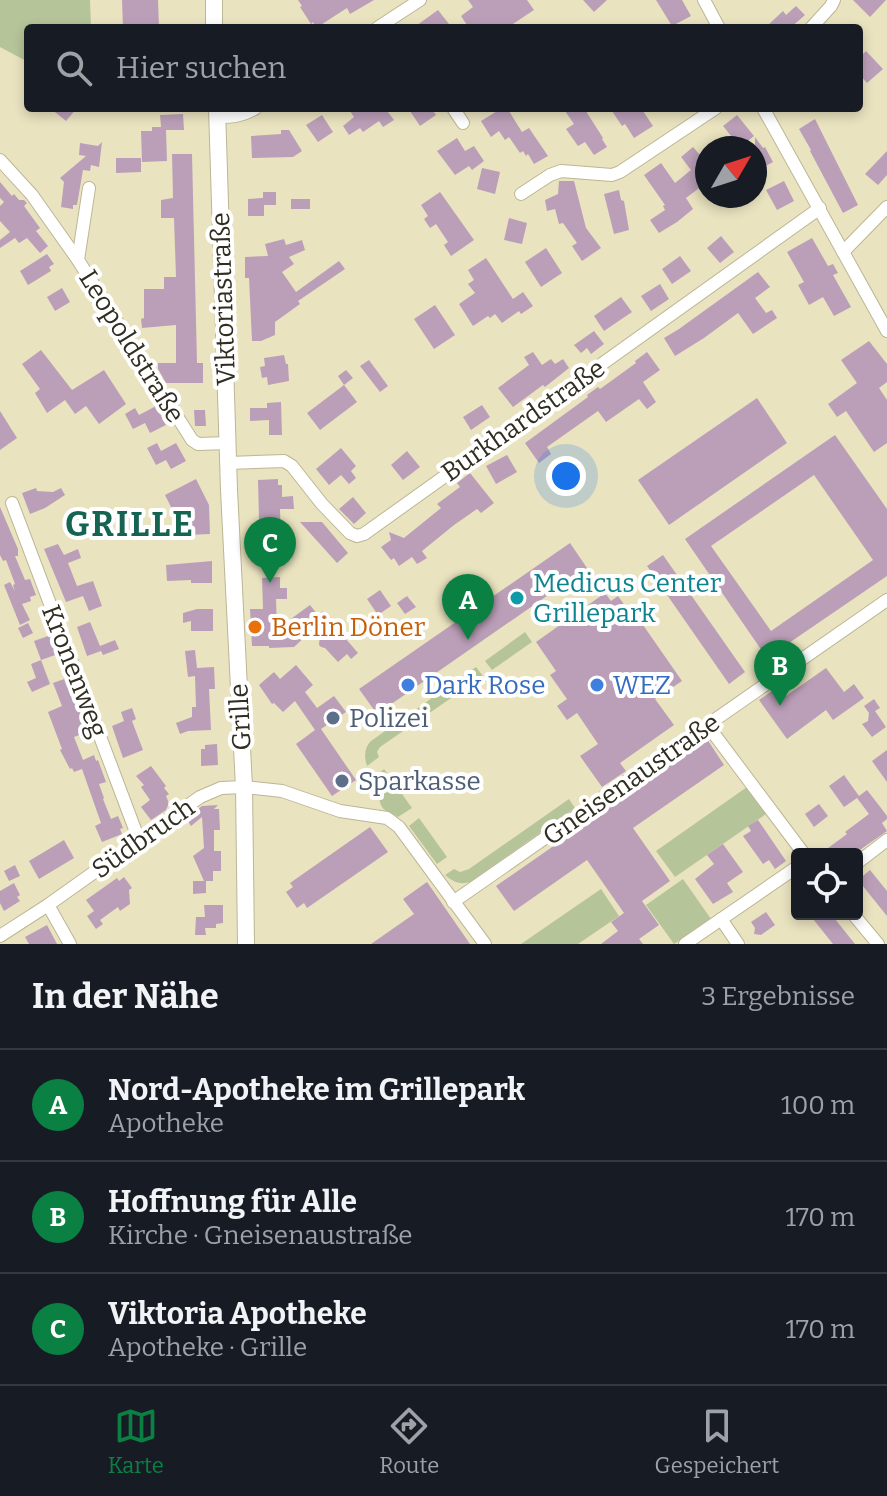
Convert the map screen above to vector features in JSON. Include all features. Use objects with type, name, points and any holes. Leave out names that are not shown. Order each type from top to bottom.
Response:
[{"type":"main road","points":[[214,0],[214,24]]},
{"type":"main road","name":"Viktoriastraße","points":[[217,113],[229,490]]},
{"type":"main road","name":"Grille","points":[[229,490],[244,787],[246,944]]},
{"type":"street","points":[[398,22],[420,0]]},
{"type":"street","points":[[704,0],[717,24]]},
{"type":"street","points":[[814,24],[834,0]]},
{"type":"street","points":[[217,113],[233,117],[250,112]]},
{"type":"street","points":[[456,112],[463,123]]},
{"type":"street","points":[[521,194],[561,171],[612,175],[620,172],[710,112]]},
{"type":"street","points":[[765,112],[887,331]]},
{"type":"street","name":"Leopoldstraße","points":[[0,160],[32,195],[78,260],[192,440],[198,444],[228,443]]},
{"type":"street","name":"Leopoldstraße","points":[[78,260],[89,188]]},
{"type":"street","points":[[843,252],[887,207]]},
{"type":"street","name":"Burkhardstraße","points":[[228,463],[284,461],[292,466],[350,533],[357,536],[364,534],[820,208]]},
{"type":"street","name":"Kronenweg","points":[[12,503],[139,840]]},
{"type":"street","name":"Gneisenaustraße","points":[[453,902],[887,600]]},
{"type":"street","points":[[708,726],[800,848]]},
{"type":"street","name":"Südbruch","points":[[1,933],[48,905],[200,797],[221,788],[244,787],[282,791],[340,811],[387,818],[399,827],[485,944]]},
{"type":"street","points":[[863,858],[887,840]]},
{"type":"street","points":[[685,944],[791,871]]},
{"type":"street","points":[[48,905],[70,944]]},
{"type":"street","points":[[721,919],[738,944]]},
{"type":"street","points":[[858,920],[878,944]]},
{"type":"green space","points":[[0,0],[90,0],[91,24],[24,24],[24,60],[0,47]]},
{"type":"green space","points":[[525,632],[532,642],[492,670],[485,661]]},
{"type":"green space","points":[[476,667],[483,676],[380,747],[377,752],[379,757],[367,766],[365,753],[371,741]]},
{"type":"green space","points":[[384,769],[412,808],[398,817],[382,808],[375,777]]},
{"type":"green space","points":[[747,787],[766,814],[675,877],[656,851]]},
{"type":"green space","points":[[569,799],[575,808],[470,882],[457,882],[445,875],[454,869],[460,872],[469,869]]},
{"type":"green space","points":[[419,818],[447,857],[437,864],[409,826]]},
{"type":"green space","points":[[683,879],[711,919],[674,944],[646,905]]},
{"type":"green space","points":[[601,889],[619,916],[578,944],[521,944]]},
{"type":"building","points":[[122,0],[158,0],[159,24],[123,24]]},
{"type":"building","points":[[298,0],[374,0],[350,14],[347,8],[322,24],[311,24]]},
{"type":"building","points":[[468,0],[527,0],[534,10],[513,24],[466,24],[461,16],[473,7]]},
{"type":"building","points":[[583,0],[607,0],[594,12]]},
{"type":"building","points":[[656,0],[682,0],[691,16],[671,24]]},
{"type":"building","points":[[853,0],[886,0],[870,17]]},
{"type":"building","points":[[796,6],[805,15],[795,24],[769,24],[783,11],[786,15]]},
{"type":"building","points":[[438,10],[449,24],[419,24]]},
{"type":"building","points":[[866,51],[883,69],[867,83],[863,78],[863,54]]},
{"type":"building","points":[[55,112],[74,112],[66,121]]},
{"type":"building","points":[[351,112],[388,112],[394,120],[383,127],[379,121],[363,132],[360,128],[349,135],[343,126],[354,117]]},
{"type":"building","points":[[411,112],[434,112],[436,115],[420,126]]},
{"type":"building","points":[[496,112],[510,112],[522,132],[529,128],[548,156],[534,164],[528,154],[520,153],[509,137],[505,140],[499,131],[491,137],[481,121]]},
{"type":"building","points":[[566,112],[587,112],[607,147],[594,155],[585,142],[578,146],[566,129],[574,124]]},
{"type":"building","points":[[613,112],[644,112],[653,126],[634,138],[625,124],[622,126]]},
{"type":"building","points":[[183,114],[184,130],[166,130],[167,161],[142,162],[141,131],[161,127],[160,115]]},
{"type":"building","points":[[322,115],[333,132],[318,142],[306,125]]},
{"type":"building","points":[[737,115],[754,136],[731,136],[723,126]]},
{"type":"building","points":[[815,119],[858,205],[843,213],[799,129]]},
{"type":"building","points":[[281,130],[289,130],[302,151],[293,157],[252,158],[251,136],[281,134]]},
{"type":"building","points":[[457,138],[465,151],[474,146],[484,161],[472,170],[469,166],[455,175],[437,151]]},
{"type":"building","points":[[102,142],[99,167],[91,165],[90,171],[83,170],[77,205],[73,205],[73,209],[61,207],[64,182],[60,178],[86,156],[79,155],[80,143],[98,146]]},
{"type":"building","points":[[693,147],[695,149],[695,191],[686,198],[693,209],[659,233],[650,220],[665,210],[665,205],[644,175],[661,163],[675,183],[691,170],[681,157]]},
{"type":"building","points":[[767,151],[773,162],[767,165]]},
{"type":"building","points":[[887,151],[887,175],[878,185],[865,174]]},
{"type":"building","points":[[172,154],[192,154],[197,363],[203,363],[203,383],[166,383],[158,369],[158,363],[176,363],[176,325],[142,328],[144,289],[164,289],[164,277],[176,277],[174,218],[161,218],[161,200],[173,198]]},
{"type":"building","points":[[116,158],[141,158],[141,172],[116,173]]},
{"type":"building","points":[[482,168],[500,172],[495,194],[477,189]]},
{"type":"building","points":[[559,181],[574,181],[586,228],[601,248],[582,261],[572,246],[577,243],[563,223],[559,224],[555,209],[547,211],[545,200],[558,194]]},
{"type":"building","points":[[784,181],[794,201],[777,210],[767,190]]},
{"type":"building","points":[[0,182],[12,196],[14,194],[27,203],[24,206],[40,228],[36,231],[48,246],[40,253],[27,238],[19,243],[15,238],[0,248],[0,240],[10,232],[0,221],[0,206],[4,202],[0,198]]},
{"type":"building","points":[[619,190],[629,230],[614,234],[604,194]]},
{"type":"building","points":[[263,192],[276,192],[276,205],[264,205],[264,216],[248,216],[248,199],[263,198]]},
{"type":"building","points":[[440,192],[474,240],[451,256],[444,245],[448,242],[436,224],[430,228],[424,219],[428,216],[421,205]]},
{"type":"building","points":[[291,199],[310,199],[310,209],[291,209]]},
{"type":"building","points":[[509,218],[527,223],[522,244],[504,240]]},
{"type":"building","points":[[721,236],[734,252],[720,263],[707,248]]},
{"type":"building","points":[[812,238],[828,266],[833,264],[838,273],[833,275],[851,307],[834,316],[823,297],[809,305],[798,285],[804,282],[787,252]]},
{"type":"building","points":[[284,239],[286,245],[302,240],[305,250],[289,257],[294,264],[282,272],[296,292],[339,261],[345,269],[298,301],[300,304],[275,322],[275,335],[252,341],[245,257],[268,256],[265,244]]},
{"type":"building","points":[[546,248],[562,273],[541,287],[525,262]]},
{"type":"building","points":[[47,254],[54,264],[49,267],[51,271],[28,285],[20,271]]},
{"type":"building","points":[[680,256],[691,271],[672,284],[662,269]]},
{"type":"building","points":[[486,258],[513,299],[523,292],[533,306],[502,323],[495,314],[473,326],[459,304],[475,293],[468,284],[474,280],[468,270]]},
{"type":"building","points":[[758,272],[770,287],[755,298],[766,313],[772,310],[777,318],[753,334],[738,313],[675,356],[664,338]]},
{"type":"building","points":[[660,284],[669,299],[651,311],[641,296]]},
{"type":"building","points":[[62,288],[70,302],[55,311],[47,297]]},
{"type":"building","points":[[621,297],[632,312],[604,331],[594,316]]},
{"type":"building","points":[[435,305],[455,335],[434,349],[414,319]]},
{"type":"building","points":[[594,331],[604,344],[591,354],[587,348],[581,353],[574,345]]},
{"type":"building","points":[[869,341],[887,364],[887,382],[879,388],[887,400],[887,443],[874,452],[846,411],[837,417],[828,404],[857,383],[841,360]]},
{"type":"building","points":[[41,350],[72,390],[104,370],[126,404],[99,424],[86,406],[75,414],[65,400],[47,413],[35,393],[40,389],[22,364]]},
{"type":"building","points":[[533,352],[542,365],[551,359],[555,364],[563,359],[569,368],[513,407],[498,388],[529,365],[524,357]]},
{"type":"building","points":[[647,352],[660,370],[643,382],[656,402],[647,409],[639,399],[606,422],[598,411],[547,447],[551,454],[539,463],[525,443]]},
{"type":"building","points":[[284,355],[289,381],[268,385],[267,377],[262,378],[260,367],[265,366],[264,358]]},
{"type":"building","points":[[369,360],[388,386],[380,392],[360,366]]},
{"type":"building","points":[[346,370],[353,378],[344,385],[338,376]]},
{"type":"building","points":[[344,385],[357,402],[320,430],[307,413]]},
{"type":"building","points":[[757,398],[787,443],[669,525],[638,480]]},
{"type":"building","points":[[281,402],[282,435],[269,435],[269,420],[250,421],[250,408],[267,408],[267,403]]},
{"type":"building","points":[[482,405],[490,417],[471,430],[463,417]]},
{"type":"building","points":[[156,406],[166,425],[150,433],[145,423],[133,429],[125,414],[135,408],[139,415]]},
{"type":"building","points":[[194,410],[205,410],[206,426],[195,426]]},
{"type":"building","points":[[0,411],[17,438],[0,450]]},
{"type":"building","points":[[835,435],[887,509],[887,576],[767,658],[685,539]],"holes":[[[814,475],[873,560],[771,631],[711,546]]]},
{"type":"building","points":[[157,443],[161,451],[176,443],[186,461],[171,469],[166,460],[156,465],[147,448]]},
{"type":"building","points":[[341,448],[356,466],[351,471],[356,478],[349,484],[341,475],[329,485],[316,469]]},
{"type":"building","points":[[407,451],[420,467],[403,480],[391,465]]},
{"type":"building","points":[[507,455],[517,472],[496,484],[486,466]]},
{"type":"building","points":[[470,473],[494,503],[481,513],[477,509],[454,525],[422,551],[427,558],[417,564],[412,557],[399,566],[394,558],[391,560],[381,547],[391,540],[389,532],[404,538],[441,508],[437,504],[460,487],[457,483]]},
{"type":"building","points":[[196,479],[209,505],[210,534],[188,535],[187,519],[179,523],[165,495]]},
{"type":"building","points":[[278,479],[278,485],[282,485],[282,497],[293,496],[294,509],[280,509],[281,547],[271,547],[258,532],[258,480]]},
{"type":"building","points":[[36,488],[37,491],[53,492],[61,488],[65,495],[30,514],[22,493]]},
{"type":"building","points":[[353,497],[366,513],[354,524],[339,509]]},
{"type":"building","points":[[0,507],[18,549],[18,556],[15,556],[25,580],[30,579],[36,595],[22,604],[30,620],[20,625],[4,585],[10,582],[15,591],[6,560],[3,561],[0,555]]},
{"type":"building","points":[[300,522],[322,522],[348,553],[337,563]]},
{"type":"building","points":[[570,543],[587,568],[377,714],[359,689]]},
{"type":"building","points":[[58,544],[64,555],[78,549],[81,558],[68,563],[77,586],[93,581],[102,606],[89,611],[83,596],[66,602],[44,549]]},
{"type":"building","points":[[663,555],[745,672],[729,684],[647,566]]},
{"type":"building","points":[[212,561],[212,583],[167,581],[166,565]]},
{"type":"building","points":[[280,577],[280,588],[287,588],[287,599],[276,599],[277,629],[310,605],[321,619],[322,611],[358,653],[351,659],[347,654],[338,662],[319,645],[321,622],[294,647],[252,646],[250,609],[263,609],[262,578]]},
{"type":"building","points":[[380,590],[391,606],[378,615],[367,599]]},
{"type":"building","points":[[605,593],[611,601],[618,596],[631,614],[634,612],[682,681],[655,699],[674,725],[620,763],[626,771],[602,787],[580,756],[598,744],[577,713],[567,720],[557,706],[567,699],[550,675],[556,671],[536,642]]},
{"type":"building","points":[[407,596],[416,607],[405,614],[397,603]]},
{"type":"building","points":[[213,609],[213,631],[191,631],[191,621],[183,623],[183,613]]},
{"type":"building","points":[[90,622],[100,646],[115,640],[119,649],[103,655],[101,651],[87,656],[77,627]]},
{"type":"building","points":[[28,623],[33,633],[23,638],[18,628]]},
{"type":"building","points":[[51,635],[58,654],[41,660],[34,641]]},
{"type":"building","points":[[195,650],[197,668],[214,667],[215,689],[209,689],[211,730],[180,734],[176,723],[192,717],[192,707],[196,707],[195,676],[188,677],[185,651]]},
{"type":"building","points":[[41,660],[50,684],[32,692],[27,682],[36,678],[31,664]]},
{"type":"building","points":[[296,665],[313,685],[305,692],[317,708],[334,696],[346,712],[321,729],[356,780],[332,796],[296,744],[315,730],[295,701],[283,712],[272,704],[259,685],[274,672],[280,679]]},
{"type":"building","points":[[826,668],[844,692],[854,684],[864,698],[833,720],[826,710],[787,739],[759,700],[779,686],[786,696]]},
{"type":"building","points":[[67,678],[87,729],[74,737],[83,760],[94,755],[98,760],[106,782],[99,784],[103,799],[111,819],[118,816],[123,828],[120,829],[122,834],[102,842],[95,826],[101,823],[82,769],[74,772],[70,769],[60,750],[48,712],[62,706],[53,683]]},
{"type":"building","points":[[874,699],[880,708],[875,711],[886,727],[872,737],[862,724],[868,721],[869,713],[864,706]]},
{"type":"building","points":[[132,708],[136,719],[132,721],[143,750],[123,758],[112,726],[124,721],[121,712]]},
{"type":"building","points":[[707,739],[724,765],[633,828],[670,881],[642,901],[659,925],[639,939],[643,944],[601,944],[618,931],[611,922],[624,913],[587,860],[514,911],[496,886]]},
{"type":"building","points":[[217,744],[218,765],[201,766],[201,749],[205,749],[205,745]]},
{"type":"building","points":[[887,750],[887,782],[872,761]]},
{"type":"building","points":[[151,766],[166,786],[169,803],[166,810],[151,820],[141,807],[150,800],[136,776]]},
{"type":"building","points":[[844,775],[859,796],[867,790],[887,816],[882,823],[887,831],[863,848],[828,848],[869,814],[857,798],[844,807],[829,786]]},
{"type":"building","points":[[819,804],[828,816],[814,827],[805,814]]},
{"type":"building","points":[[218,805],[214,809],[219,809],[220,830],[214,830],[214,851],[221,851],[221,871],[213,871],[213,881],[206,881],[206,893],[193,894],[193,881],[204,881],[193,856],[204,848],[202,817],[191,826],[186,818],[202,806]]},
{"type":"building","points":[[758,820],[786,861],[775,869],[769,860],[763,864],[743,836],[751,831],[748,826]]},
{"type":"building","points":[[370,827],[388,852],[307,908],[304,903],[297,908],[286,892],[293,887],[290,883]]},
{"type":"building","points":[[64,840],[74,858],[39,879],[29,861]]},
{"type":"building","points":[[723,844],[743,872],[727,883],[733,892],[713,904],[695,879],[714,864],[707,855]]},
{"type":"building","points":[[15,865],[20,876],[9,881],[4,871]]},
{"type":"building","points":[[870,870],[887,891],[887,916],[863,886],[863,876]]},
{"type":"building","points":[[124,877],[132,888],[129,890],[130,904],[120,911],[118,907],[100,920],[103,924],[96,929],[87,916],[94,911],[86,900],[117,878],[119,881]]},
{"type":"building","points":[[427,882],[470,944],[371,944],[414,914],[403,899]]},
{"type":"building","points":[[14,883],[20,901],[4,911],[0,891]]},
{"type":"building","points":[[204,905],[223,905],[223,923],[216,924],[216,928],[205,928],[206,935],[195,935],[196,917],[205,917]]},
{"type":"building","points":[[766,912],[775,925],[761,935],[754,934],[755,928],[751,922]]},
{"type":"building","points":[[814,920],[836,920],[855,944],[833,944]]},
{"type":"building","points":[[47,925],[57,944],[29,944],[25,937]]},
{"type":"place","name":"Viktoria Apotheke","points":[[270,583]]},
{"type":"place","name":"Medicus Center Grillepark","points":[[517,598]]},
{"type":"place","name":"Berlin Döner","points":[[255,627]]},
{"type":"place","name":"Nord-Apotheke im Grillepark","points":[[468,640]]},
{"type":"place","name":"Dark Rose","points":[[408,685]]},
{"type":"place","name":"WEZ","points":[[597,685]]},
{"type":"place","name":"Hoffnung für Alle","points":[[780,706]]},
{"type":"place","name":"Polizei","points":[[333,718]]},
{"type":"place","name":"Sparkasse","points":[[342,781]]},
{"type":"district","name":"GRILLE","points":[[130,524]]}]
